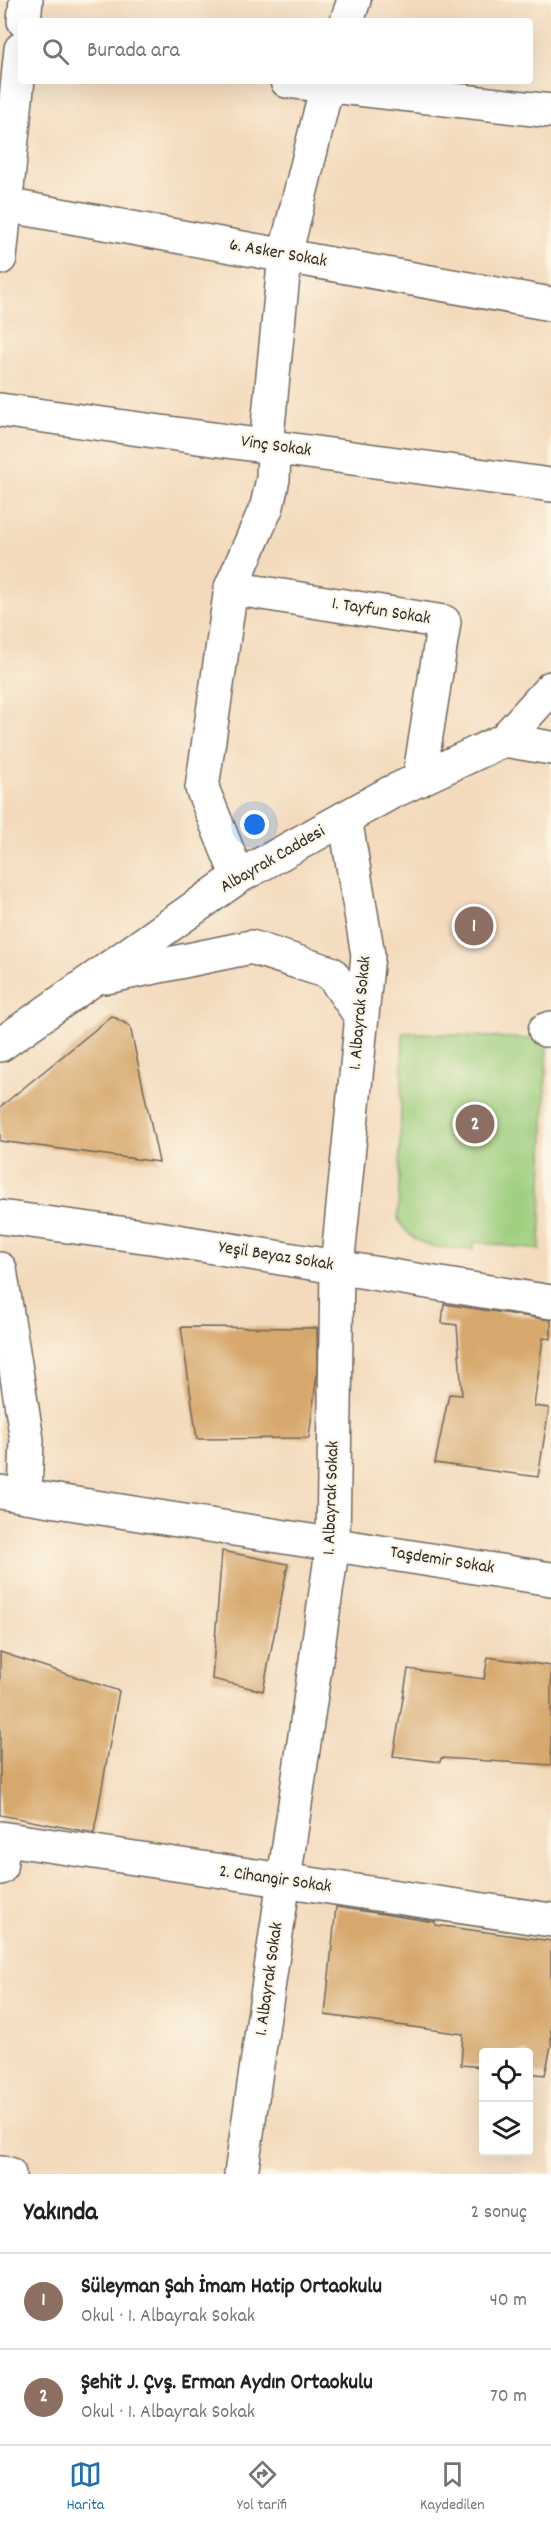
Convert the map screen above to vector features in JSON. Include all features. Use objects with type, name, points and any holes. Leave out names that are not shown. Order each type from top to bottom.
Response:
[{"type":"street","points":[[24,18],[26,0]]},
{"type":"street","points":[[348,18],[354,0]]},
{"type":"street","points":[[0,258],[18,78]]},
{"type":"street","points":[[238,877],[202,788],[231,588],[267,506],[273,479],[270,447],[285,255],[327,84]]},
{"type":"street","points":[[335,84],[551,111]]},
{"type":"street","name":"6. Asker Sokak","points":[[5,206],[551,303]]},
{"type":"street","name":"Vinç Sokak","points":[[0,410],[551,485]]},
{"type":"street","name":"1. Tayfun Sokak","points":[[231,588],[444,622],[419,780]]},
{"type":"street","name":"Albayrak Caddesi","points":[[0,1045],[238,877],[390,793],[504,741],[551,688]]},
{"type":"street","points":[[504,741],[551,748]]},
{"type":"street","name":"1. Albayrak Sokak","points":[[241,2174],[333,1544],[337,1267],[368,955],[345,819]]},
{"type":"street","points":[[92,980],[251,947],[331,973],[361,1020]]},
{"type":"street","name":"Yeşil Beyaz Sokak","points":[[0,1217],[158,1238],[551,1302]]},
{"type":"street","points":[[0,1269],[27,1440],[12,1494]]},
{"type":"street","name":"Taşdemir Sokak","points":[[12,1494],[551,1579]]},
{"type":"street","name":"2. Cihangir Sokak","points":[[1,1848],[284,1881],[551,1920]]},
{"type":"street","points":[[0,2173],[9,2174]]},
{"type":"green space","points":[[403,1032],[547,1040],[540,1250],[475,1242],[473,1249],[430,1246],[413,1237],[398,1219]]},
{"type":"building","points":[[112,1016],[130,1026],[159,1162],[0,1141],[0,1107]]},
{"type":"building","points":[[444,1304],[551,1320],[551,1339],[543,1338],[534,1406],[549,1408],[538,1477],[435,1463],[449,1394],[462,1395],[457,1325],[442,1323]]},
{"type":"building","points":[[181,1327],[317,1328],[317,1373],[309,1438],[197,1439]]},
{"type":"building","points":[[222,1551],[288,1564],[263,1691],[212,1679]]},
{"type":"building","points":[[0,1652],[119,1691],[94,1833],[0,1815]]},
{"type":"building","points":[[488,1657],[551,1666],[551,1765],[441,1758],[440,1762],[393,1756],[408,1669],[484,1679]]},
{"type":"building","points":[[336,1907],[435,1922],[435,1925],[551,1941],[551,2046],[545,2075],[533,2074],[533,2048],[479,2048],[479,2067],[461,2065],[463,2034],[325,2015]]},
{"type":"place","name":"Süleyman Şah İmam Hatip Ortaokulu","points":[[474,926]]},
{"type":"place","name":"Şehit J. Çvş. Erman Aydın Ortaokulu","points":[[475,1124]]}]
